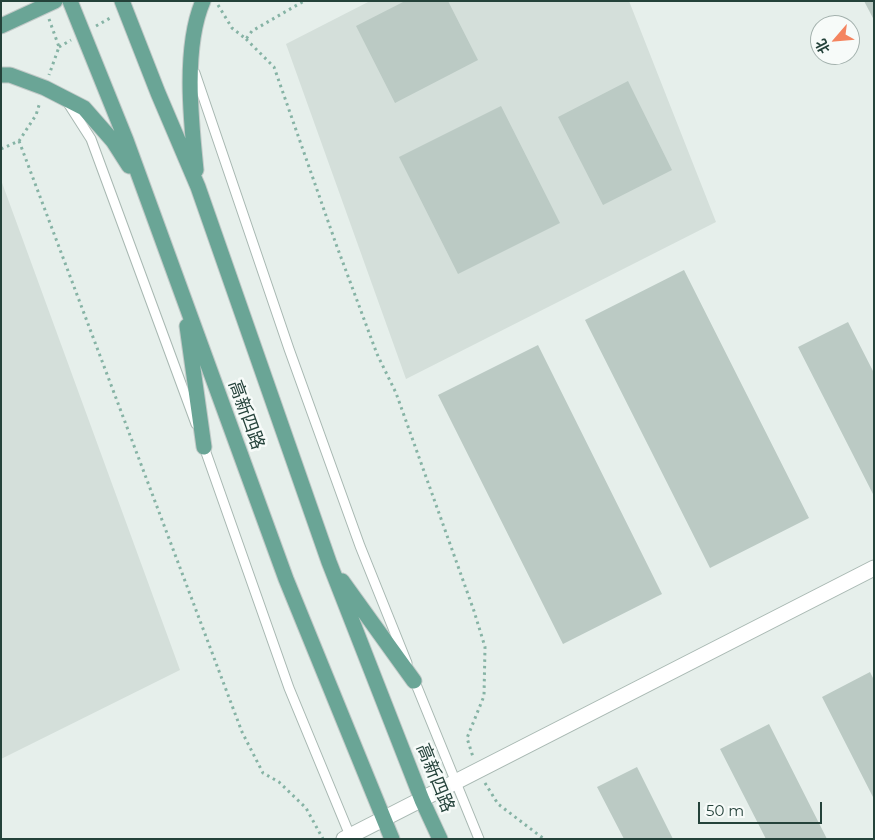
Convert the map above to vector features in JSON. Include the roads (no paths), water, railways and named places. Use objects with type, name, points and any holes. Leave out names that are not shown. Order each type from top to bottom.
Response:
[{"type":"main road","name":"高新四路","points":[[70,1],[145,192],[286,579],[392,839]]},
{"type":"main road","points":[[198,187],[190,91],[196,18],[203,1]]},
{"type":"main road","points":[[1,26],[49,4]]},
{"type":"main road","name":"高新四路","points":[[124,5],[158,93],[198,187],[329,562],[422,800],[440,839]]},
{"type":"main road","points":[[1,75],[10,75],[45,88],[84,108],[113,141],[145,192]]},
{"type":"main road","points":[[182,295],[204,447]]},
{"type":"main road","points":[[329,562],[414,682]]},
{"type":"street","points":[[349,838],[455,781],[874,568]]},
{"type":"lane","points":[[192,64],[299,377],[360,546],[479,839]]},
{"type":"lane","points":[[45,88],[69,103],[91,139],[204,447],[289,688],[349,838]]}]
